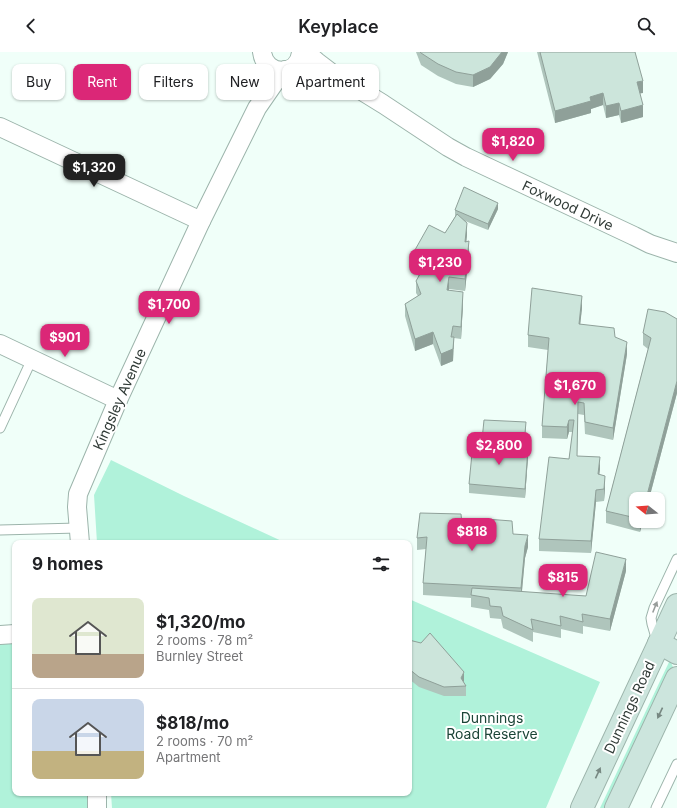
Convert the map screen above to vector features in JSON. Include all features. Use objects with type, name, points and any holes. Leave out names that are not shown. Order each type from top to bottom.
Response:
[{"type":"main road","name":"Dunnings Road","points":[[582,808],[668,648],[675,615]]},
{"type":"main road","points":[[616,808],[677,678]]},
{"type":"street","points":[[296,64],[299,60],[301,52]]},
{"type":"street","name":"Foxwood Drive","points":[[306,52],[320,64]]},
{"type":"street","name":"Foxwood Drive","points":[[262,56],[268,66],[276,70],[282,70]]},
{"type":"street","name":"Kingsley Avenue","points":[[79,536],[77,506],[78,494],[118,400],[201,221],[256,108],[265,73],[262,56]]},
{"type":"street","name":"Kingsley Avenue","points":[[256,108],[282,76]]},
{"type":"street","name":"Foxwood Drive","points":[[377,100],[448,147],[466,157],[650,244],[677,253]]},
{"type":"street","points":[[0,127],[201,221]]},
{"type":"street","points":[[0,344],[118,400]]},
{"type":"street","points":[[0,635],[12,634]]},
{"type":"street","points":[[97,796],[97,808]]},
{"type":"lane","points":[[0,428],[32,359]]},
{"type":"lane","points":[[0,530],[79,536]]},
{"type":"lane","points":[[668,648],[656,640],[651,618],[654,608],[677,559]]},
{"type":"lane","points":[[656,808],[677,764]]},
{"type":"green space","points":[[111,460],[184,496],[279,540],[97,540],[94,495]]},
{"type":"green space","name":"Dunnings Road Reserve","points":[[412,600],[600,682],[546,808],[112,808],[111,796],[412,796]]},
{"type":"green space","points":[[0,640],[12,640],[12,796],[89,796],[89,808],[0,808]]},
{"type":"green space","points":[[670,660],[673,667],[607,808],[600,808]]},
{"type":"building","points":[[420,52],[502,52],[490,67],[473,75],[456,72],[438,64]]},
{"type":"building","points":[[540,52],[635,52],[643,81],[637,82],[643,105],[621,111],[619,103],[606,106],[603,93],[590,97],[591,101],[555,111]]},
{"type":"building","points":[[464,187],[498,203],[488,224],[455,210]]},
{"type":"building","points":[[457,214],[467,223],[465,242],[469,241],[465,279],[449,277],[447,290],[463,292],[461,327],[453,326],[451,337],[454,337],[453,349],[441,354],[433,332],[415,339],[405,304],[421,294],[416,281],[424,267],[411,257],[429,225],[445,233]]},
{"type":"building","points":[[532,288],[582,296],[579,324],[614,328],[615,337],[627,342],[613,428],[585,422],[584,403],[578,402],[577,456],[600,457],[598,474],[605,476],[604,489],[596,490],[591,541],[539,539],[549,457],[569,459],[574,420],[569,420],[567,427],[542,426],[549,338],[528,335]]},
{"type":"building","points":[[648,309],[665,312],[677,319],[677,381],[648,492],[629,492],[629,516],[606,511],[651,338],[643,333]]},
{"type":"building","points":[[484,420],[526,422],[524,444],[482,440]]},
{"type":"building","points":[[473,443],[528,448],[525,489],[469,484]]},
{"type":"building","points":[[420,513],[461,514],[462,524],[487,524],[486,519],[512,521],[513,534],[528,535],[525,546],[521,588],[423,583],[427,537],[417,538]]},
{"type":"building","points":[[596,552],[626,559],[610,619],[582,614],[583,622],[560,616],[561,626],[531,619],[533,630],[503,616],[501,607],[490,606],[489,598],[471,595],[472,588],[586,596]]},
{"type":"building","points":[[430,633],[464,672],[461,678],[466,686],[444,687],[419,677],[412,671],[412,641],[421,643]]}]
